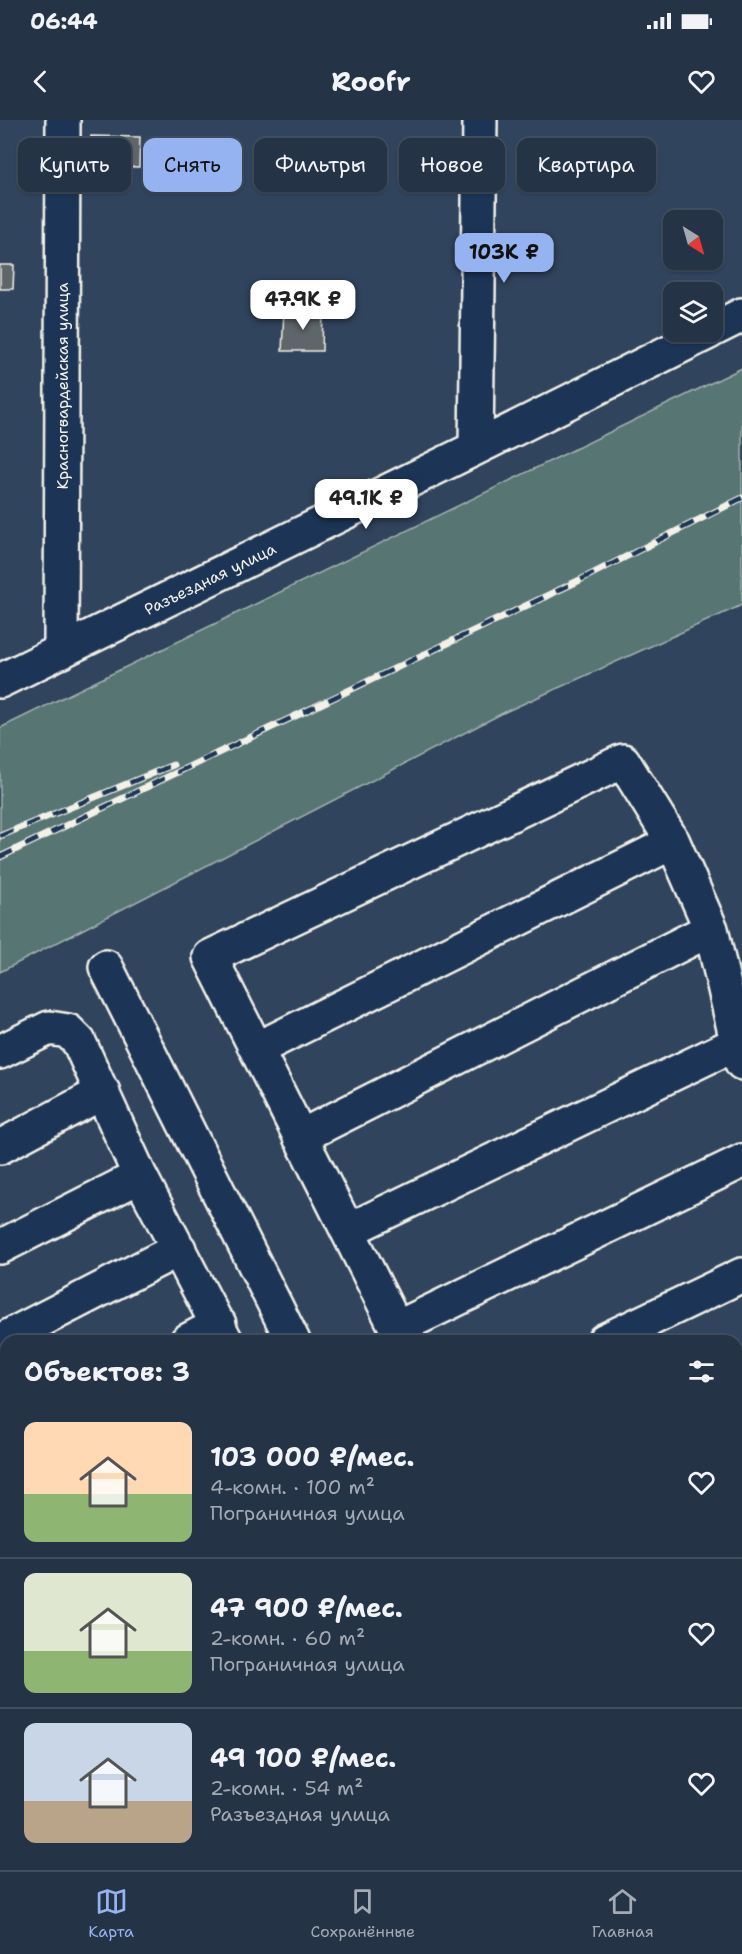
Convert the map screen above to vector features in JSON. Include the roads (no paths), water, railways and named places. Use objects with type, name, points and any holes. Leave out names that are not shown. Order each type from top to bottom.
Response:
[{"type":"street","name":"Красногвардейская улица","points":[[61,652],[63,120]]},
{"type":"street","points":[[476,448],[480,120]]},
{"type":"street","name":"Разъездная улица","points":[[723,325],[742,315]]},
{"type":"street","name":"Разъездная улица","points":[[0,681],[689,342]]},
{"type":"street","points":[[349,1230],[740,1053],[711,929],[673,842],[623,761],[210,957],[400,1335],[742,1161]]},
{"type":"street","points":[[257,1049],[673,842]]},
{"type":"street","points":[[300,1137],[711,929]]},
{"type":"street","points":[[106,967],[290,1335]]},
{"type":"street","points":[[0,1052],[49,1028],[68,1031],[79,1042],[140,1176],[223,1333]]},
{"type":"street","points":[[0,1147],[103,1092]]},
{"type":"street","points":[[0,1247],[140,1176]]},
{"type":"street","points":[[12,1335],[179,1248]]},
{"type":"street","points":[[617,1335],[742,1275]]},
{"type":"railway","points":[[0,857],[580,580],[742,498]]},
{"type":"railway","points":[[0,836],[173,765]]}]
